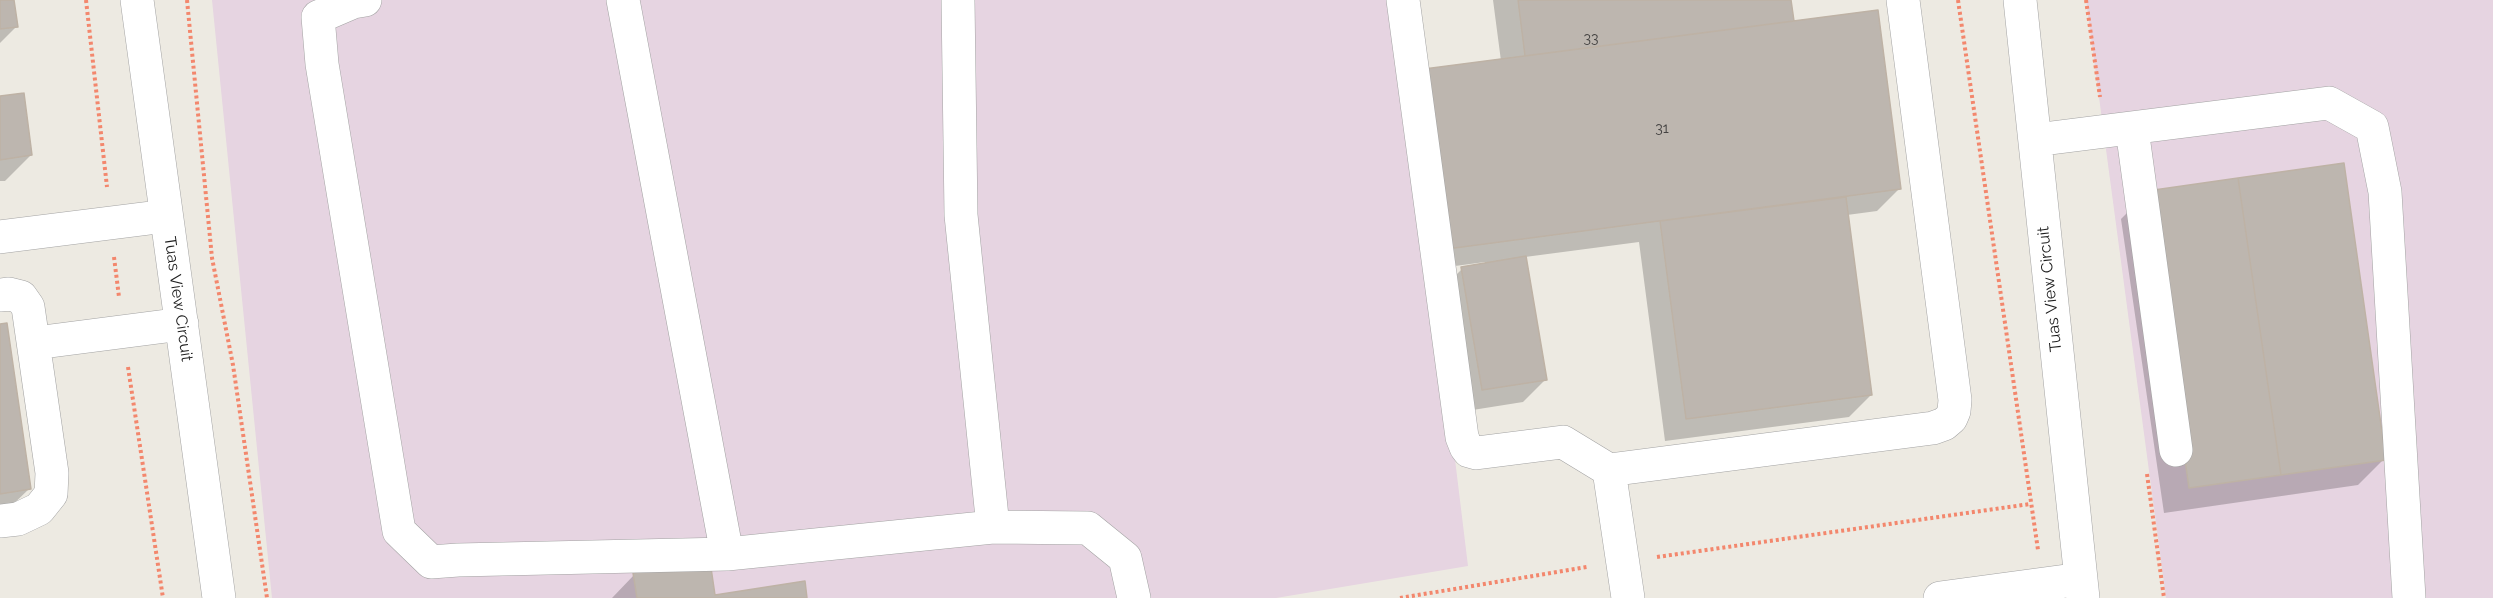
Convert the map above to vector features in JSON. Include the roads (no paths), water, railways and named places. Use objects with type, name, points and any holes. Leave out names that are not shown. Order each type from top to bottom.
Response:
[{"type":"street","name":"Tuas View Circuit","points":[[137,0],[219,598]]},
{"type":"street","points":[[365,0],[353,2],[318,17],[322,64],[399,531],[431,562],[727,554],[993,527],[1088,528],[1125,558],[1134,598]]},
{"type":"street","points":[[623,0],[727,554]]},
{"type":"street","points":[[958,0],[961,215],[993,527]]},
{"type":"street","points":[[1403,0],[1462,437],[1466,447],[1469,451],[1476,453],[1563,442],[1609,470],[1933,428],[1944,424],[1951,418],[1954,411],[1903,0]]},
{"type":"street","name":"Tuas View Circuit","points":[[1940,598],[2043,584],[2082,588],[2020,0]]},
{"type":"street","points":[[2035,140],[2329,103],[2372,127],[2385,192],[2409,598]]},
{"type":"street","points":[[2132,129],[2176,450]]},
{"type":"street","points":[[0,237],[166,216]]},
{"type":"street","points":[[0,295],[9,294],[21,297],[28,307],[52,473],[51,494],[39,509],[18,519],[0,521]]},
{"type":"street","points":[[35,343],[182,324]]},
{"type":"street","points":[[1609,470],[1628,598]]}]
